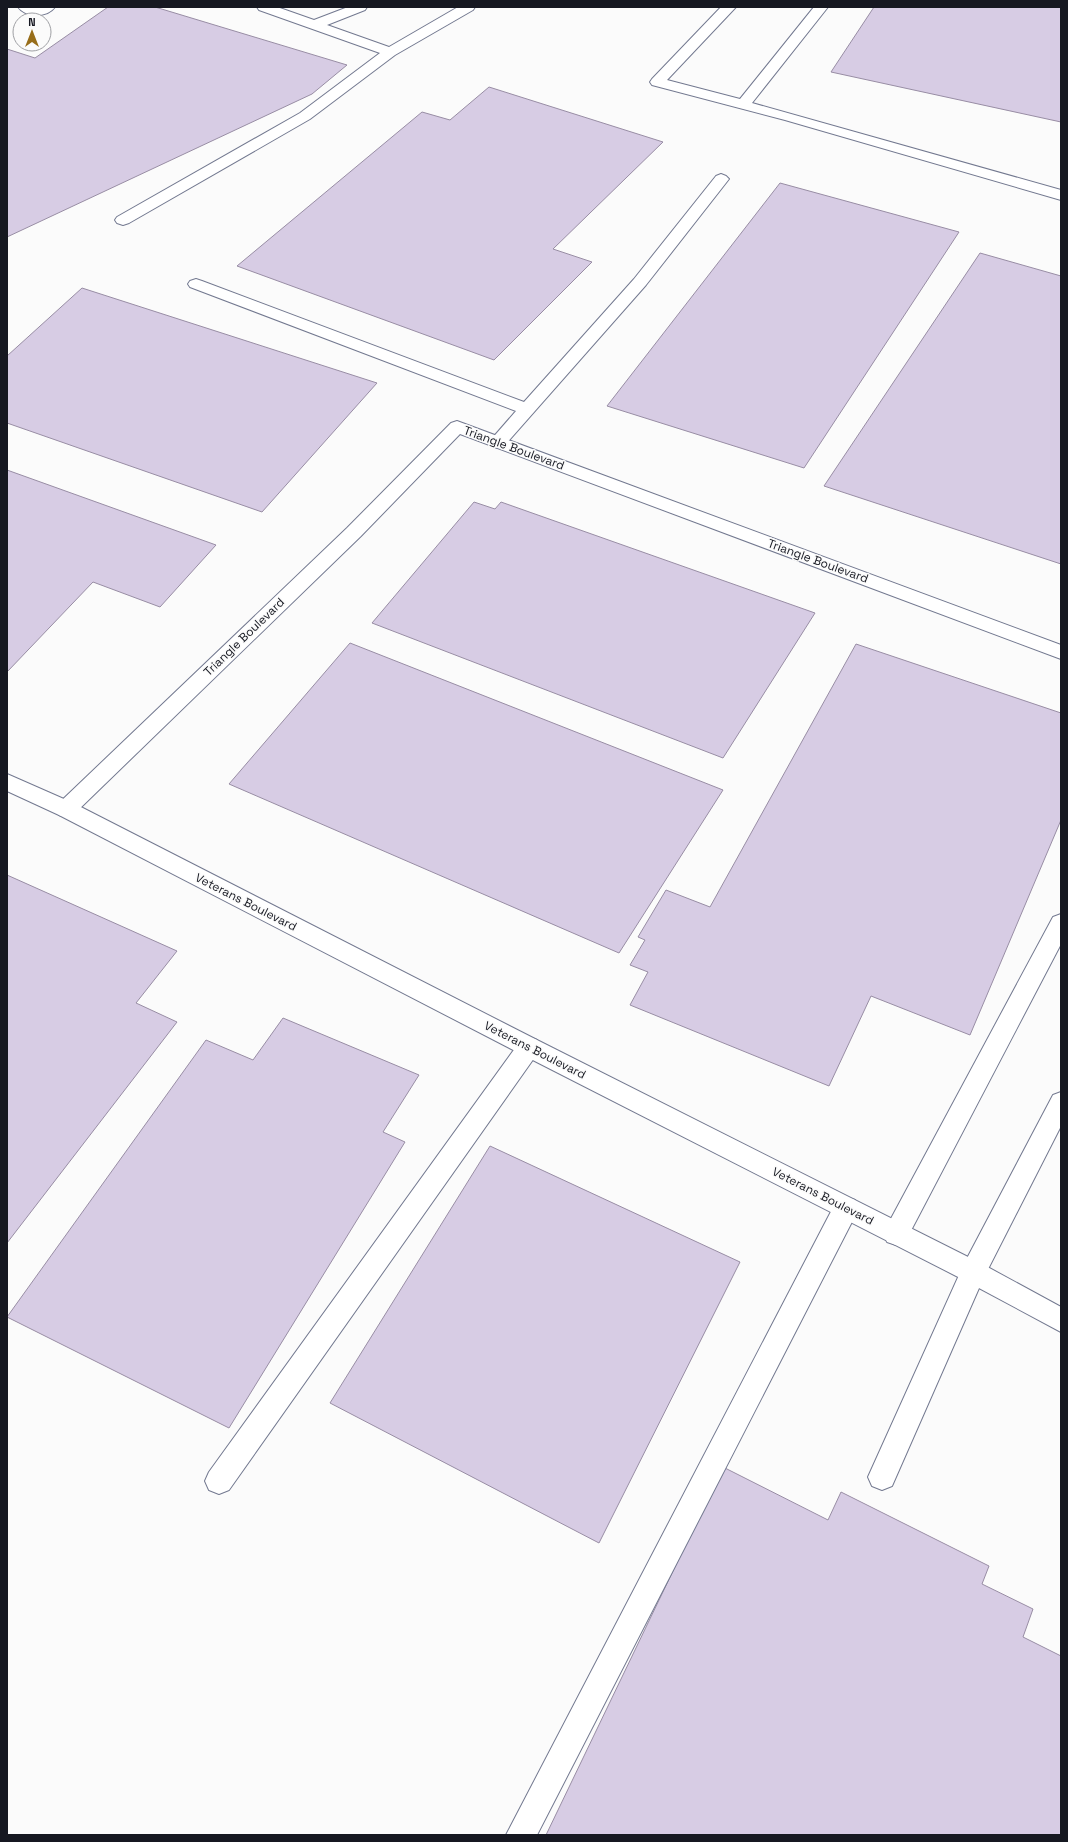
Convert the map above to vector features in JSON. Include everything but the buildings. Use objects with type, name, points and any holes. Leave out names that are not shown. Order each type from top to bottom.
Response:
[{"type":"street","points":[[25,7],[40,12],[48,7]]},
{"type":"street","points":[[264,7],[390,52]]},
{"type":"street","points":[[314,25],[360,7]]},
{"type":"street","points":[[123,220],[305,116],[390,52],[468,7]]},
{"type":"street","points":[[729,7],[657,82],[1061,195]]},
{"type":"street","points":[[743,105],[821,7]]},
{"type":"street","points":[[498,442],[640,282],[721,179]]},
{"type":"street","points":[[196,284],[527,409]]},
{"type":"street","name":"Triangle Boulevard","points":[[66,809],[354,532],[457,427],[1061,652]]},
{"type":"street","name":"Veterans Boulevard","points":[[7,782],[66,809],[529,1047],[973,1272],[1061,1320]]},
{"type":"street","points":[[896,1234],[1061,923]]},
{"type":"street","points":[[219,1481],[529,1047]]},
{"type":"street","points":[[882,1477],[973,1272],[1061,1102]]},
{"type":"street","points":[[521,1835],[846,1208]]}]
